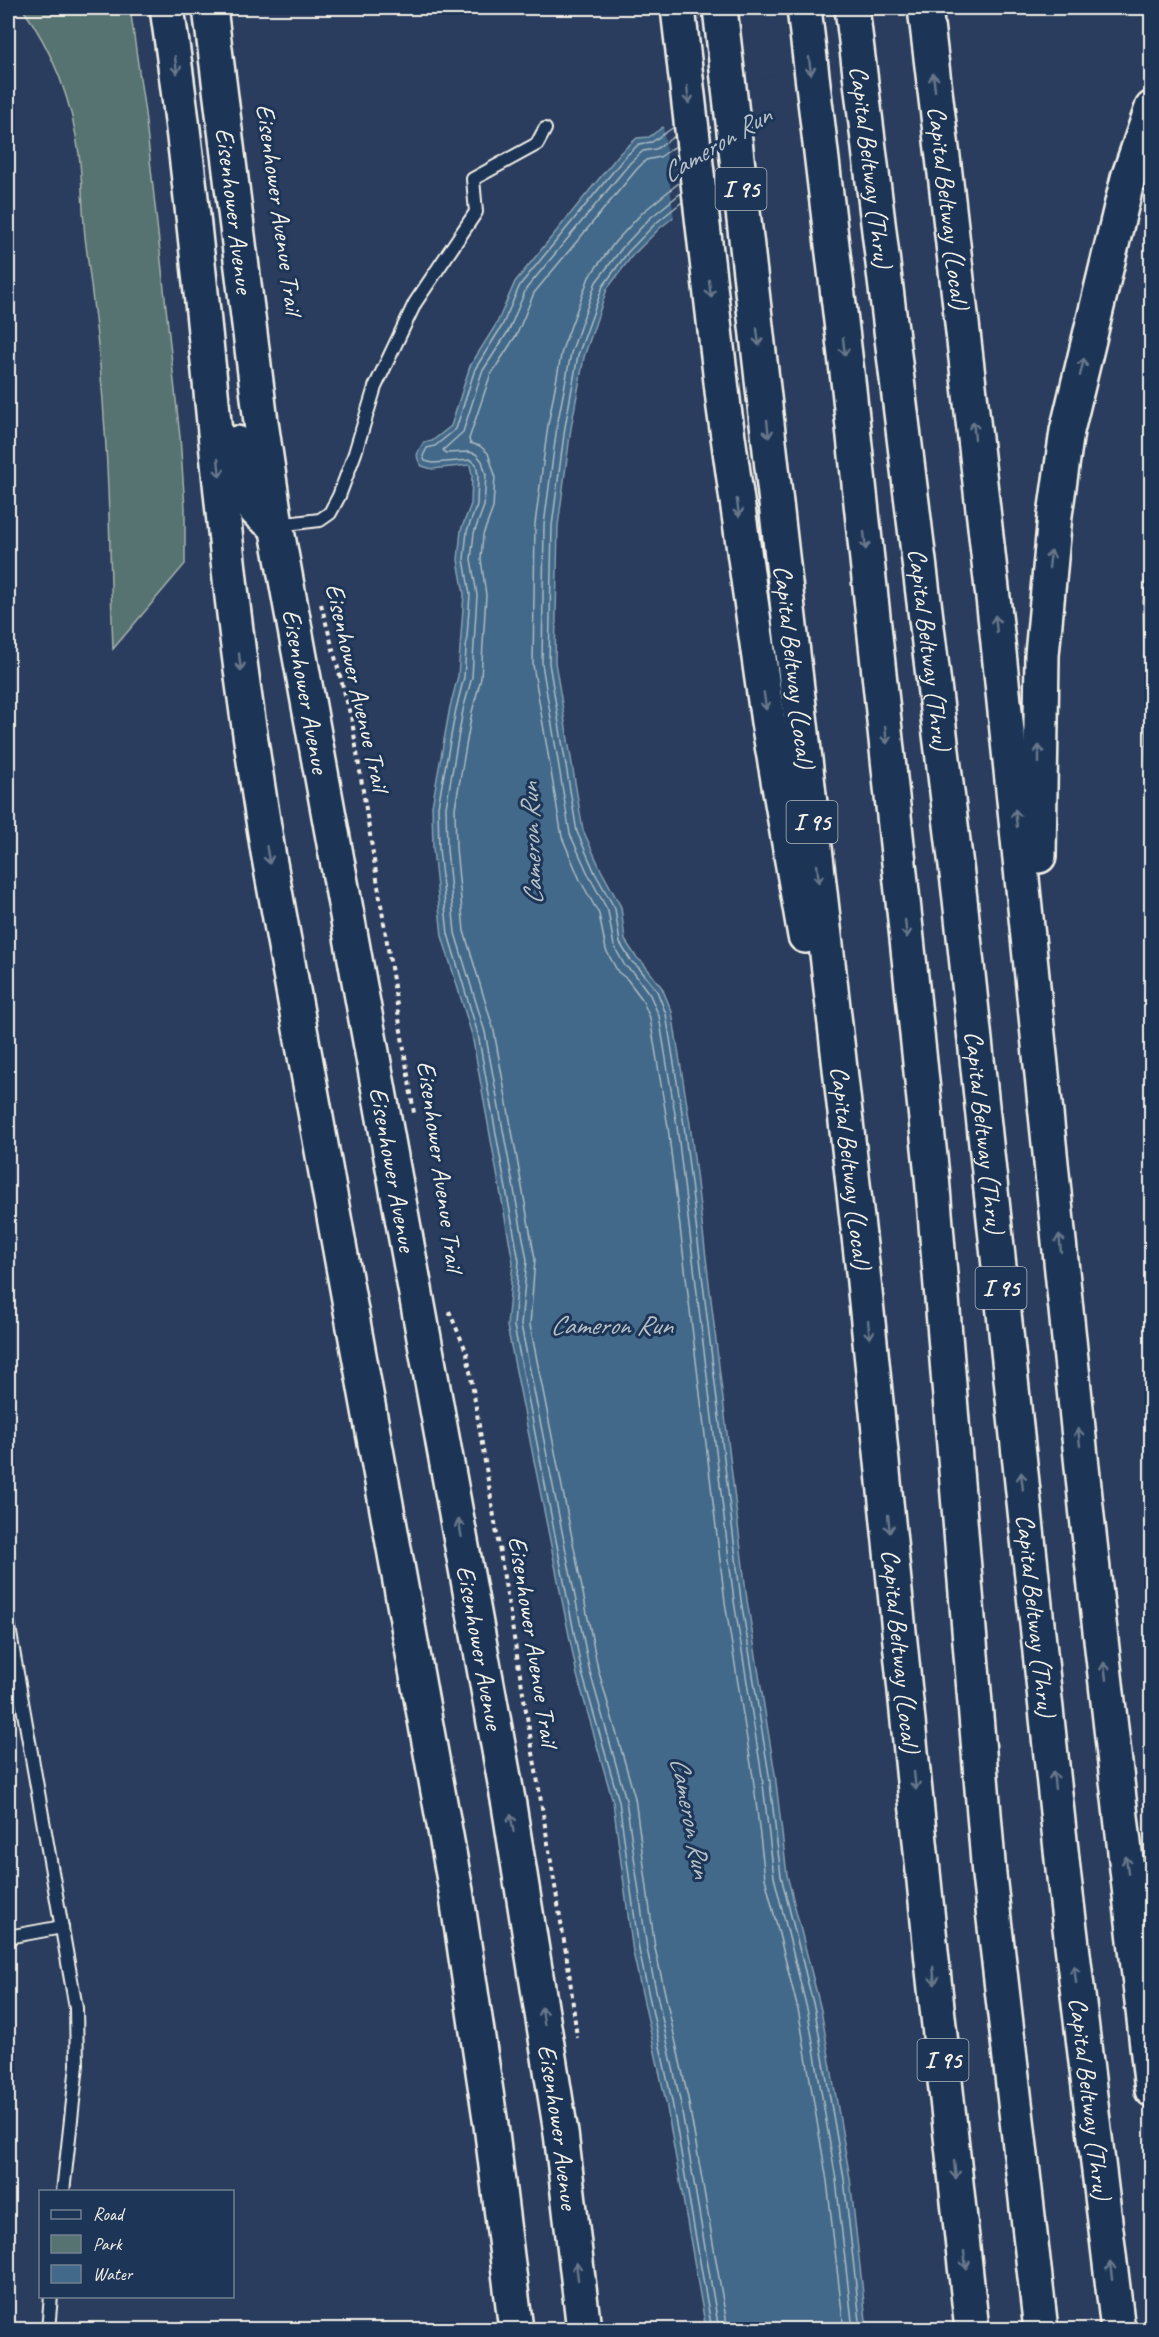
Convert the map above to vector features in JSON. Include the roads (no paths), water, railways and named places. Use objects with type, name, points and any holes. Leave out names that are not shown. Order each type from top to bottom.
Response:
[{"type":"main road","name":"Eisenhower Avenue","points":[[167,8],[185,134],[229,572],[252,747],[272,875],[454,1880],[491,2125],[516,2330]]},
{"type":"main road","name":"Eisenhower Avenue","points":[[210,8],[261,422],[276,525],[515,1838],[561,2133],[584,2330]]},
{"type":"main road","name":"Capital Beltway (Local)","points":[[720,8],[863,1272],[932,1961],[972,2330]]},
{"type":"main road","name":"Capital Beltway (Thru)","points":[[804,8],[837,289],[931,1164],[990,1875],[1041,2330]]},
{"type":"main road","name":"Capital Beltway (Thru)","points":[[852,8],[960,899],[1064,1878],[1118,2330]]},
{"type":"main road","name":"Capital Beltway (Local)","points":[[925,8],[1038,1022],[1087,1516],[1152,2090]]},
{"type":"main road","points":[[679,22],[724,408],[768,722],[863,1272]]},
{"type":"main road","points":[[1038,1022],[1039,745],[1047,588],[1067,431],[1128,178],[1152,108]]},
{"type":"main road","points":[[1105,275],[1152,160]]},
{"type":"main road","points":[[199,271],[228,381],[246,495],[252,508],[261,517],[276,525]]},
{"type":"lane","points":[[276,525],[320,520],[330,513],[355,453],[375,387],[415,303],[476,212],[472,179],[537,144],[545,129]]},
{"type":"lane","points":[[8,1622],[75,1998],[76,2081],[63,2190]]},
{"type":"lane","points":[[8,1937],[62,1927]]},
{"type":"lane","points":[[48,2330],[51,2298]]},
{"type":"water","name":"Cameron Run","points":[[709,94],[721,179],[660,228],[632,256],[607,289],[584,357],[571,428],[558,526],[555,662],[583,830],[621,907],[625,940],[662,988],[672,1012],[690,1124],[747,1600],[775,1774],[787,1875],[821,2010],[850,2178],[867,2329],[706,2329],[666,2102],[633,1952],[613,1802],[577,1675],[507,1326],[513,1262],[472,1035],[442,936],[433,849],[432,806],[458,676],[464,594],[458,560],[461,530],[471,504],[472,475],[470,465],[432,469],[422,466],[417,457],[418,451],[424,442],[432,441],[451,426],[470,366],[497,323],[515,282],[620,153],[637,138],[649,137]]}]
